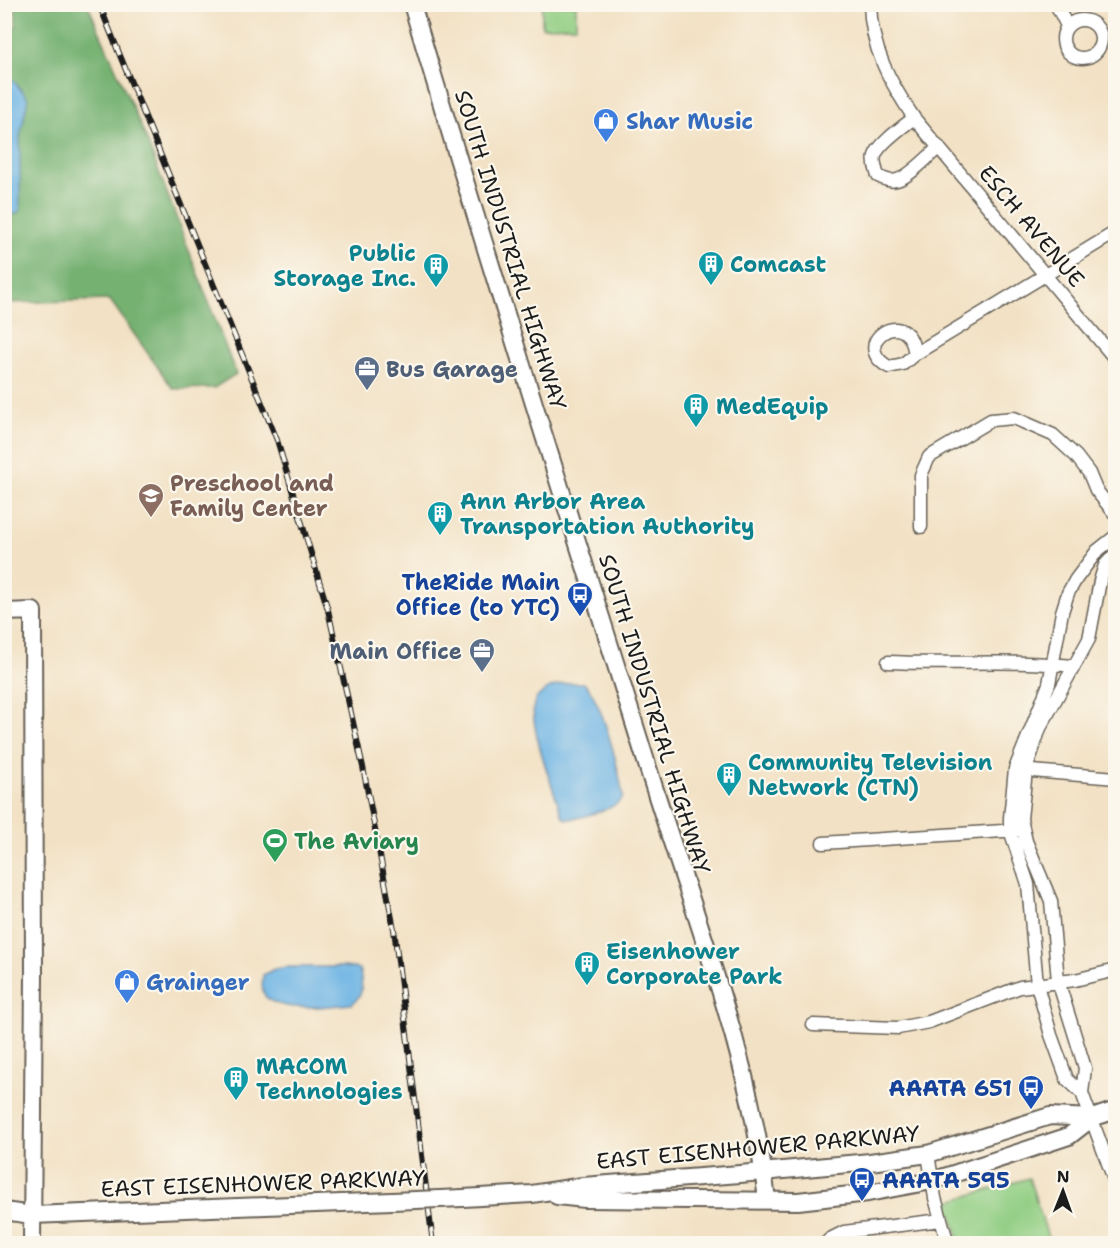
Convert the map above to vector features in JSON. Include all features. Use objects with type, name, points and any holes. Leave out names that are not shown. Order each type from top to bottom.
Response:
[{"type":"street","name":"SOUTH INDUSTRIAL HIGHWAY","points":[[411,4],[663,816],[728,1015],[760,1145],[767,1200]]},
{"type":"street","name":"ESCH AVENUE","points":[[870,4],[873,38],[879,58],[914,118],[1116,360]]},
{"type":"street","points":[[1056,4],[1067,26]]},
{"type":"street","points":[[914,118],[880,148],[875,156],[874,166],[878,176],[887,180],[904,177],[939,147]]},
{"type":"street","points":[[915,354],[1116,232]]},
{"type":"street","points":[[921,527],[921,475],[929,457],[992,420],[1014,418],[1053,435],[1076,456],[1089,473],[1096,490],[1116,515]]},
{"type":"street","points":[[1082,1093],[1085,1068],[1058,981],[1051,901],[1010,818],[1021,770],[1049,684],[1062,612],[1068,593],[1092,557],[1116,536]]},
{"type":"street","points":[[1021,770],[1040,728],[1089,639],[1105,565],[1116,553]]},
{"type":"street","points":[[4,612],[33,611],[32,1244]]},
{"type":"street","points":[[888,662],[986,664],[1008,662],[1074,666]]},
{"type":"street","points":[[1021,770],[1116,778]]},
{"type":"street","points":[[823,843],[1016,830]]},
{"type":"street","points":[[1016,830],[1028,884],[1037,985],[1051,1035],[1067,1079],[1082,1093],[1116,1185]]},
{"type":"street","points":[[813,1025],[898,1028],[929,1022],[1020,987],[1099,975],[1116,970]]},
{"type":"street","name":"EAST EISENHOWER PARKWAY","points":[[532,1194],[585,1199],[798,1201],[868,1193],[932,1181],[1069,1136],[1092,1118],[1116,1110]]},
{"type":"street","name":"EAST EISENHOWER PARKWAY","points":[[4,1211],[32,1215],[532,1194],[584,1186],[870,1162],[928,1154],[1050,1116],[1092,1118]]},
{"type":"street","points":[[928,1154],[932,1181],[948,1244]]},
{"type":"street","name":"EAST EISENHOWER PARKWAY","points":[[4,1222],[32,1215]]},
{"type":"street","points":[[825,1244],[844,1232],[941,1220]]},
{"type":"green space","points":[[15,5],[88,5],[146,138],[236,374],[214,388],[173,389],[110,300],[5,303],[4,28],[16,27]]},
{"type":"green space","points":[[542,5],[576,5],[576,26],[542,27]]},
{"type":"green space","points":[[1029,1178],[1050,1243],[960,1243],[947,1202]]},
{"type":"water","points":[[5,71],[28,98],[20,137],[20,211],[5,219]]},
{"type":"water","points":[[584,683],[598,705],[614,754],[623,797],[614,806],[588,815],[565,819],[542,757],[533,710],[535,701],[541,693],[556,686]]},
{"type":"water","points":[[287,967],[359,969],[361,993],[352,1004],[295,1007],[274,1003],[264,993],[263,975],[274,969]]},
{"type":"railway","points":[[99,4],[277,440],[328,610],[363,767],[394,929],[433,1244]]},
{"type":"place","name":"Shar Music","points":[[606,144]]},
{"type":"place","name":"Comcast","points":[[711,287]]},
{"type":"place","name":"Public Storage Inc.","points":[[436,289]]},
{"type":"place","name":"Bus Garage","points":[[367,392]]},
{"type":"place","name":"MedEquip","points":[[696,429]]},
{"type":"place","name":"Preschool and Family Center","points":[[151,519]]},
{"type":"place","name":"Ann Arbor Area Transportation Authority","points":[[440,537]]},
{"type":"place","name":"TheRide Main Office (to YTC)","points":[[580,618]]},
{"type":"place","name":"Main Office","points":[[482,674]]},
{"type":"place","name":"Community Television Network (CTN)","points":[[729,798]]},
{"type":"place","name":"The Aviary","points":[[275,864]]},
{"type":"place","name":"Eisenhower Corporate Park","points":[[587,987]]},
{"type":"place","name":"Grainger","points":[[127,1005]]},
{"type":"place","name":"MACOM Technologies","points":[[236,1102]]},
{"type":"place","name":"AAATA 651","points":[[1031,1111]]},
{"type":"place","name":"AAATA 595","points":[[862,1203]]}]
